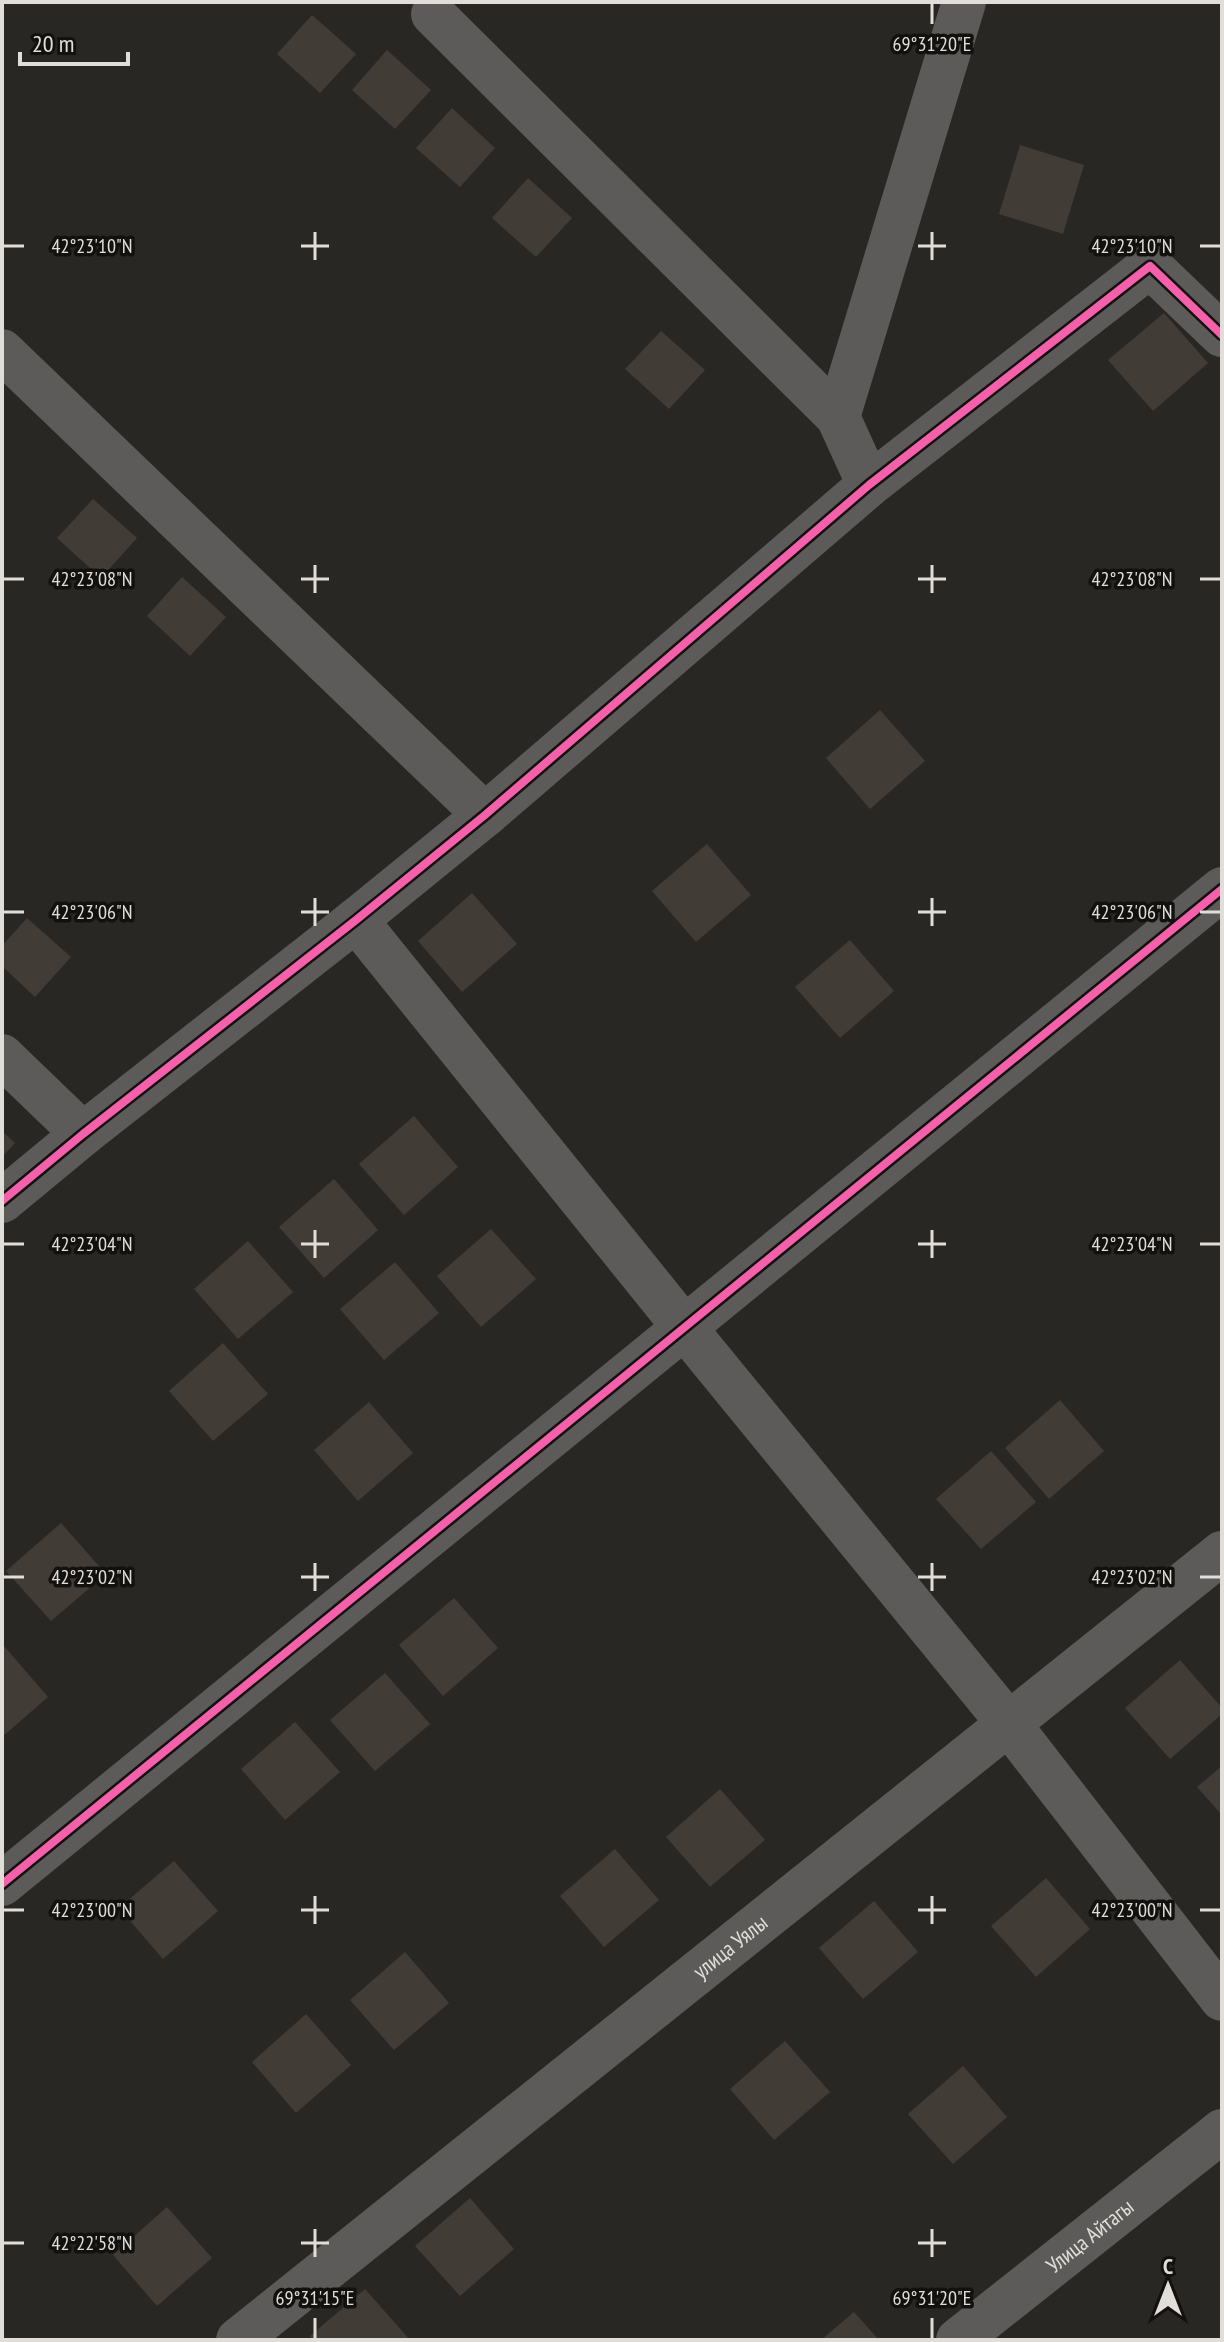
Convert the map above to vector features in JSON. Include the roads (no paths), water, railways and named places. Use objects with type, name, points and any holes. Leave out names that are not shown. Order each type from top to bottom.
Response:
[{"type":"street","points":[[838,417],[964,2]]},
{"type":"street","points":[[424,6],[838,417],[869,485]]},
{"type":"street","points":[[2,1201],[485,815],[869,485],[1150,266],[1222,335]]},
{"type":"street","points":[[2,351],[485,815]]},
{"type":"street","points":[[2,1884],[1222,889]]},
{"type":"street","points":[[356,920],[1009,1724],[1222,1999]]},
{"type":"street","points":[[2,1056],[83,1134]]},
{"type":"street","name":"улица Уялы","points":[[238,2340],[1222,1553]]},
{"type":"street","name":"Улица Айтагы","points":[[958,2340],[1222,2131]]}]
